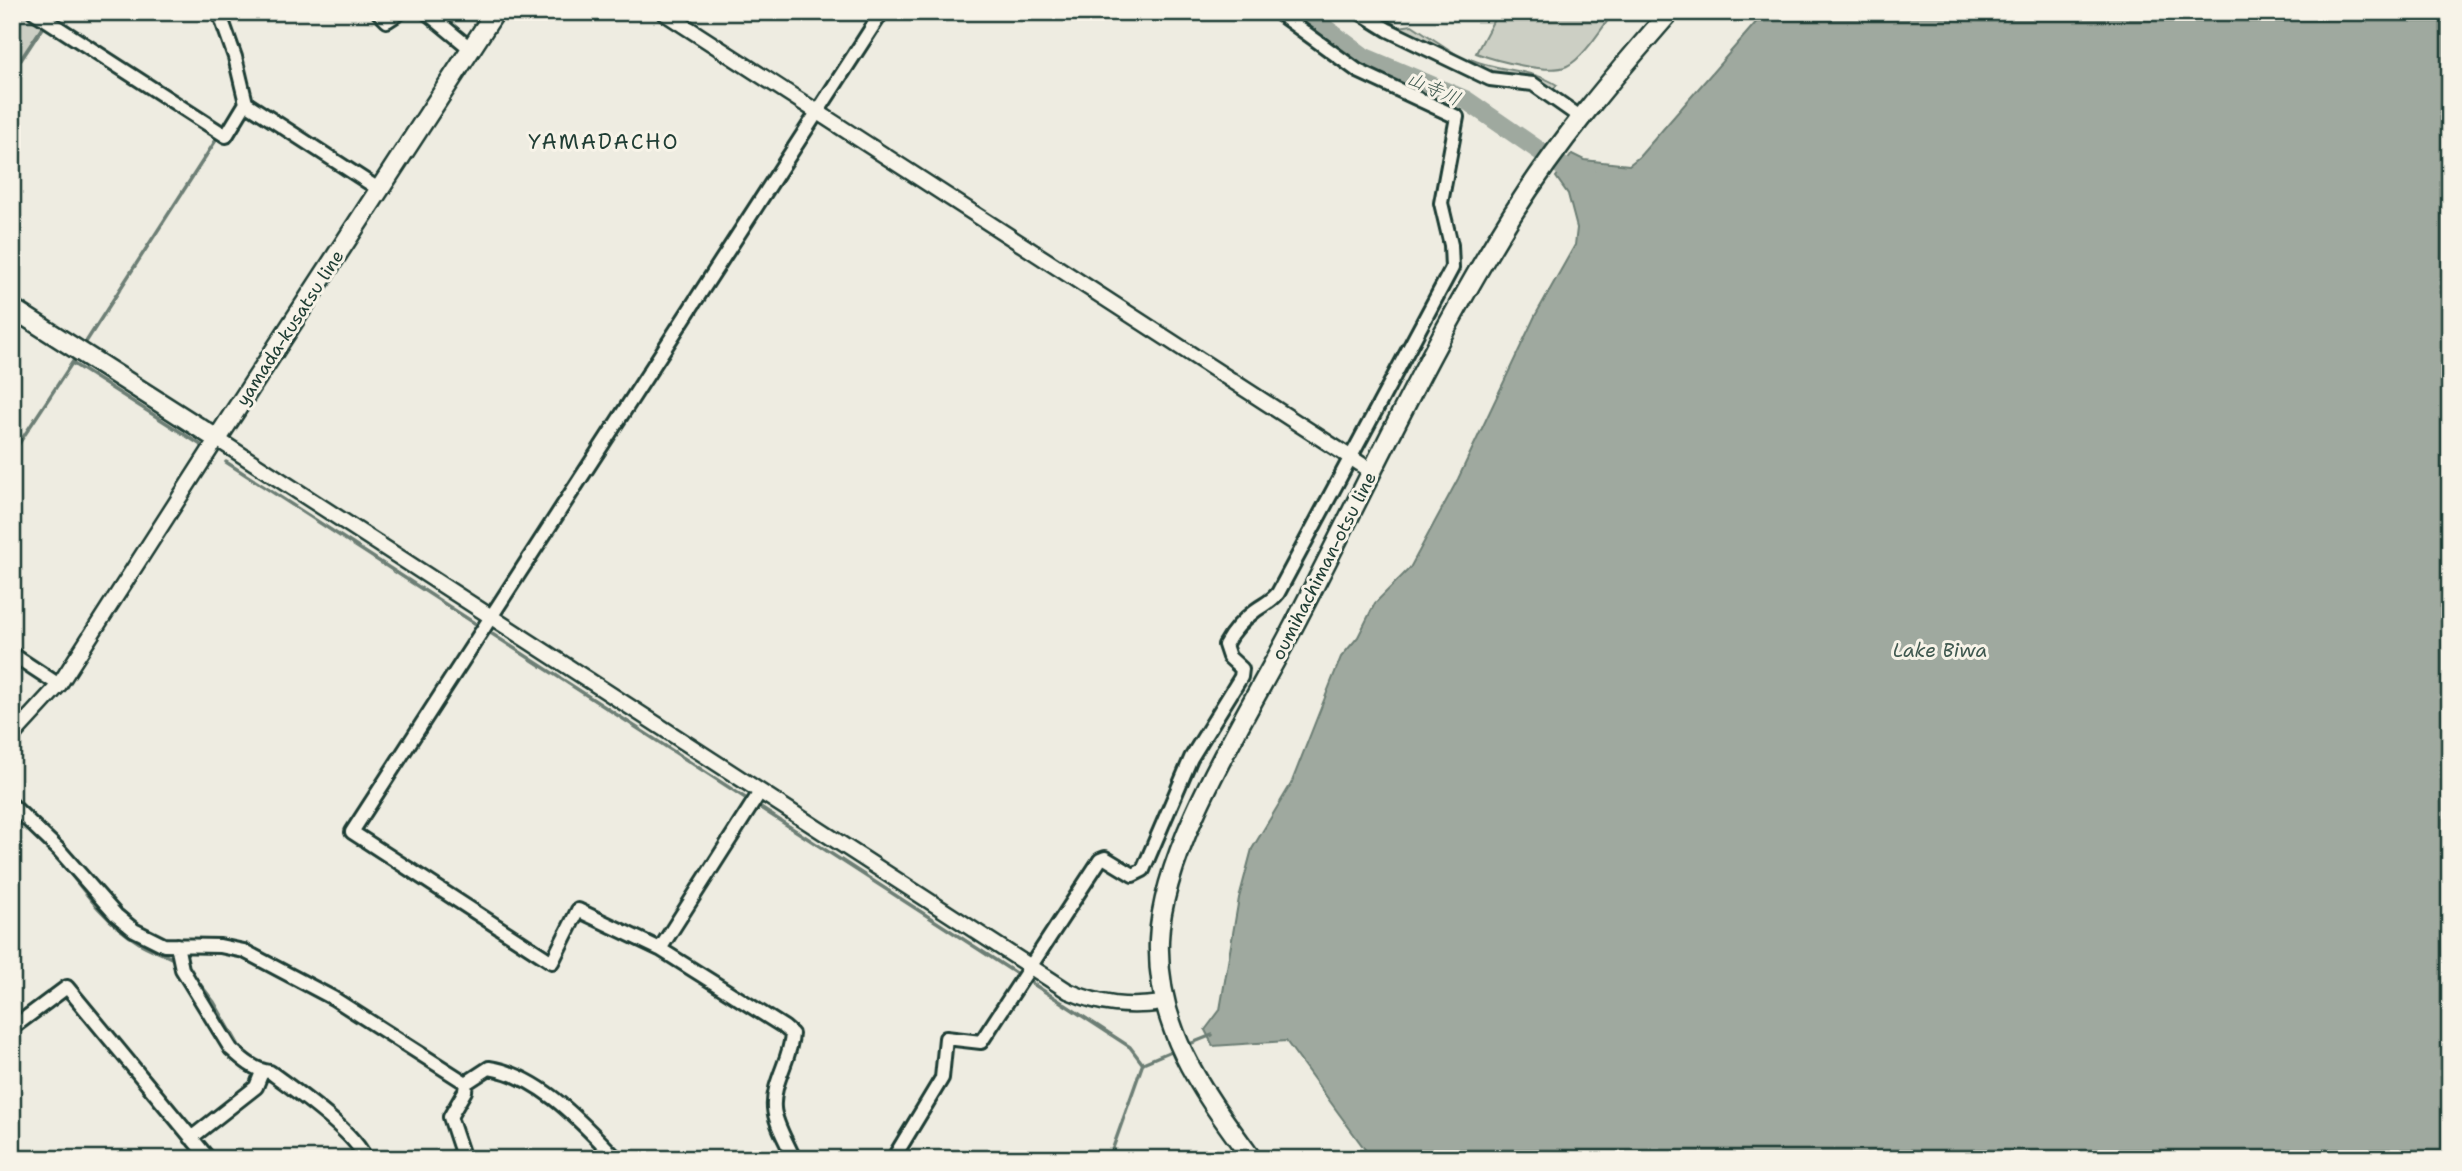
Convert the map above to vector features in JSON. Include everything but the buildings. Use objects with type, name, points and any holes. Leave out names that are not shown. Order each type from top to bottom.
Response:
[{"type":"main road","name":"yamada-kusatsu line","points":[[217,439],[495,12]]},
{"type":"main road","name":"oumihachiman-otsu line","points":[[1252,1159],[1210,1100],[1180,1048],[1163,1003],[1159,929],[1165,894],[1182,846],[1485,259],[1541,171],[1580,117],[1670,12]]},
{"type":"main road","points":[[12,308],[217,439]]},
{"type":"street","points":[[34,12],[226,136],[246,103]]},
{"type":"street","points":[[219,12],[235,57],[246,103],[380,190]]},
{"type":"street","points":[[378,12],[387,21],[401,12]]},
{"type":"street","points":[[426,12],[471,49]]},
{"type":"street","points":[[663,12],[1373,472]]},
{"type":"street","points":[[794,1159],[774,1108],[781,1073],[792,1046],[792,1034],[660,949],[578,910],[552,962],[352,832],[882,12]]},
{"type":"street","points":[[893,1159],[942,1078],[946,1038],[981,1042],[1100,860],[1105,858],[1132,875],[1143,870],[1191,758],[1241,677],[1242,669],[1229,657],[1225,645],[1249,617],[1272,602],[1278,593],[1452,268],[1451,245],[1441,203],[1457,117],[1358,71],[1277,12]]},
{"type":"street","points":[[1359,12],[1388,30],[1490,79],[1533,83],[1580,117]]},
{"type":"street","points":[[12,736],[59,685],[217,439],[485,625],[1026,976],[1097,1002],[1132,1006],[1163,1003]]},
{"type":"street","points":[[12,654],[59,685]]},
{"type":"street","points":[[660,949],[755,800]]},
{"type":"street","points":[[12,805],[59,850],[116,915],[155,942],[220,946],[244,951],[333,998],[466,1083]]},
{"type":"street","points":[[177,945],[182,969],[231,1049],[262,1072],[270,1072],[316,1106],[344,1132],[365,1159]]},
{"type":"street","points":[[12,1028],[66,987],[209,1159]]},
{"type":"street","points":[[464,1159],[450,1117],[465,1091],[466,1083],[489,1068],[513,1074],[560,1104],[617,1159]]},
{"type":"street","points":[[191,1138],[256,1087],[262,1072]]},
{"type":"shaded area","points":[[12,12],[26,12],[43,25],[20,59],[12,57]]},
{"type":"shaded area","points":[[1370,12],[1376,12],[1399,27],[1412,25],[1468,62],[1470,59],[1526,73],[1557,85],[1553,89],[1534,78],[1490,73],[1403,32]]},
{"type":"shaded area","points":[[1498,12],[1614,12],[1586,50],[1573,62],[1567,66],[1548,69],[1508,63],[1476,53]]},
{"type":"water","name":"Lake Biwa","points":[[1765,12],[2450,12],[2450,1159],[1372,1159],[1286,1041],[1213,1046],[1205,1030],[1220,1010],[1239,898],[1252,849],[1291,784],[1341,657],[1358,637],[1375,603],[1410,568],[1458,479],[1535,316],[1575,245],[1577,228],[1568,194],[1556,177],[1572,154],[1584,160],[1629,165],[1639,157]]},
{"type":"waterway","name":"山寺川","points":[[1303,12],[1364,57],[1466,100],[1563,167],[1588,176]]},
{"type":"waterway","points":[[12,58],[21,60],[44,25]]},
{"type":"waterway","points":[[84,345],[218,137]]},
{"type":"waterway","points":[[12,454],[74,360]]},
{"type":"waterway","points":[[72,363],[201,445]]},
{"type":"waterway","points":[[226,462],[479,626]]},
{"type":"waterway","points":[[486,630],[750,801]]},
{"type":"waterway","points":[[756,805],[1020,976]]},
{"type":"waterway","points":[[12,814],[23,823]]},
{"type":"waterway","points":[[56,855],[114,924],[143,945],[177,961]]},
{"type":"waterway","points":[[193,975],[214,1002],[242,1051]]},
{"type":"waterway","points":[[1027,980],[1130,1047],[1142,1063]]},
{"type":"waterway","points":[[1187,1045],[1212,1035]]},
{"type":"waterway","points":[[1143,1063],[1176,1049]]},
{"type":"waterway","points":[[1109,1159],[1143,1063]]},
{"type":"waterway","points":[[365,1148],[376,1159]]},
{"type":"district","name":"YAMADACHO","points":[[604,142]]}]
